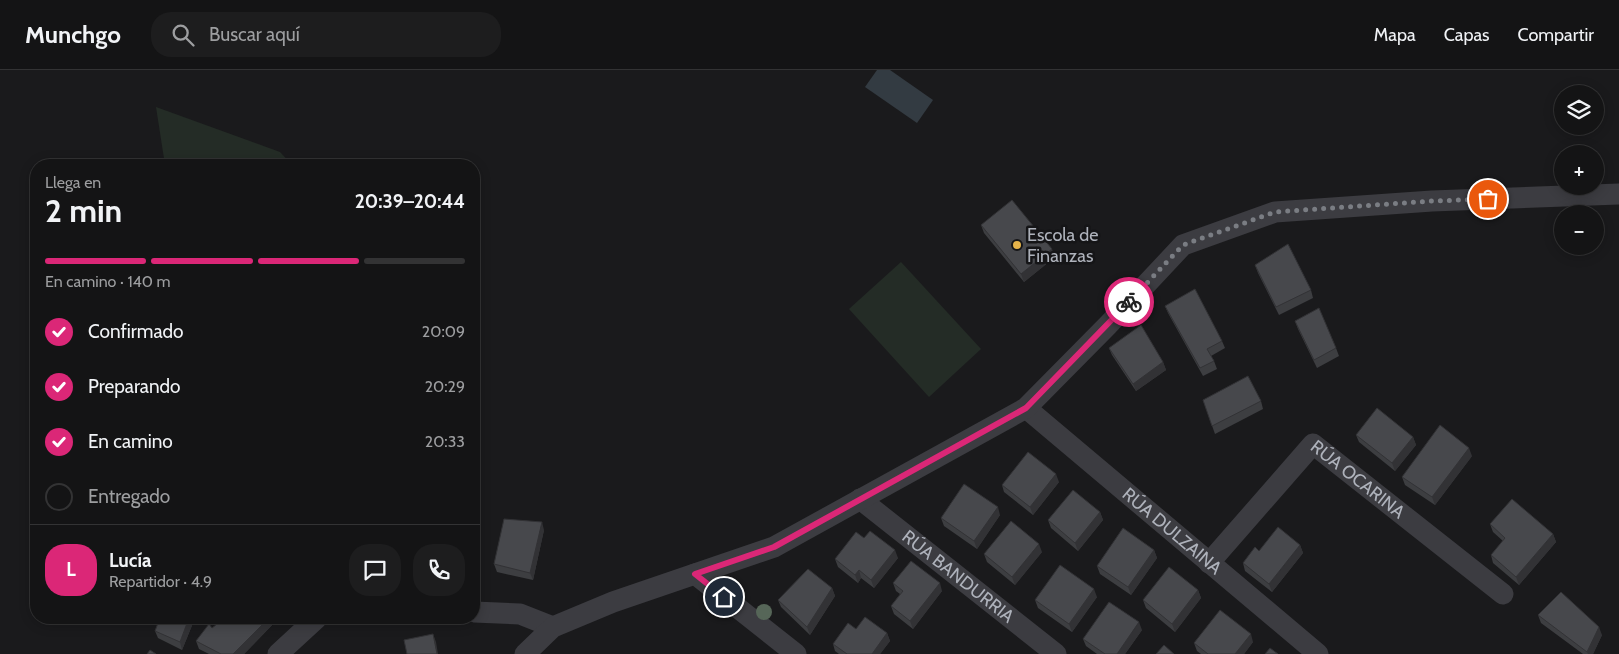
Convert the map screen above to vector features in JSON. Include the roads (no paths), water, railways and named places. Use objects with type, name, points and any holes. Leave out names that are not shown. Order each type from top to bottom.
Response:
[{"type":"street","points":[[530,652],[552,627],[613,602],[774,547],[1026,408],[1183,245],[1275,212],[1432,201],[1619,194]]},
{"type":"street","name":"RÚA DULZAINA","points":[[1026,408],[1318,654]]},
{"type":"street","name":"RÚA OCARINA","points":[[1209,563],[1313,444],[1503,594]]},
{"type":"street","name":"RÚA BANDURRIA","points":[[860,499],[1056,654]]},
{"type":"street","points":[[695,574],[796,654]]},
{"type":"street","points":[[480,612],[520,614],[552,627]]},
{"type":"street","points":[[278,654],[310,624]]},
{"type":"place","name":"Escola de Finanzas","points":[[1017,245]]}]
